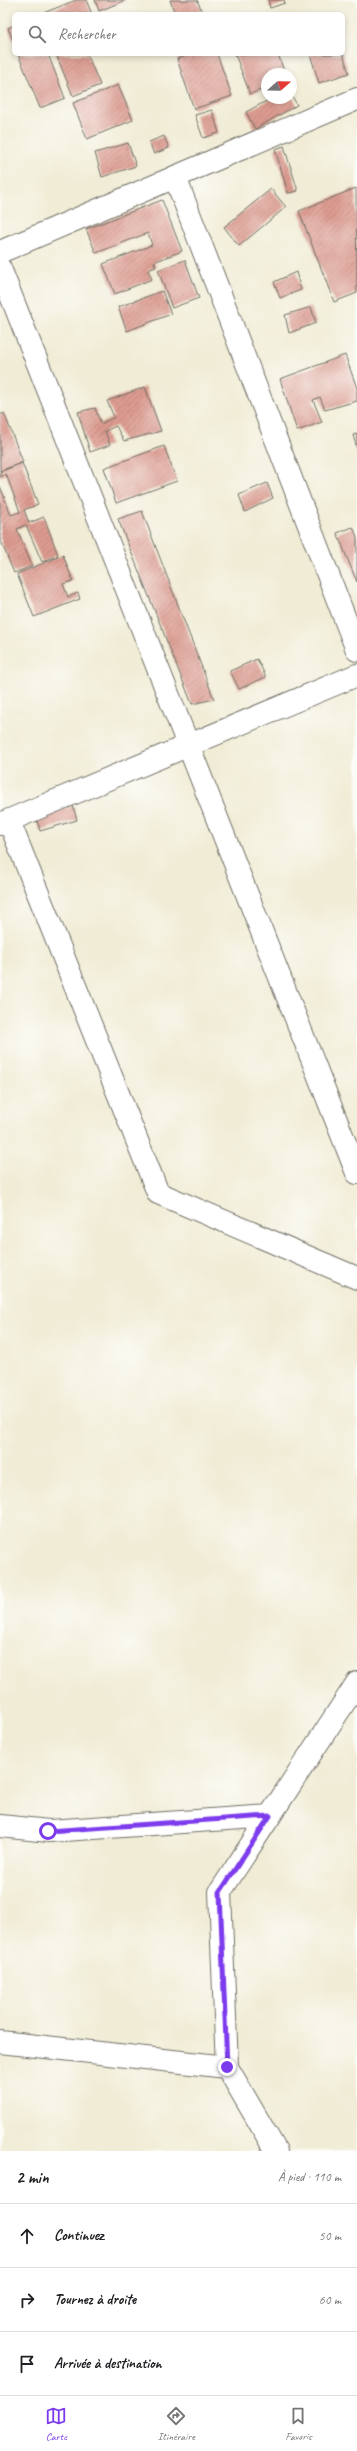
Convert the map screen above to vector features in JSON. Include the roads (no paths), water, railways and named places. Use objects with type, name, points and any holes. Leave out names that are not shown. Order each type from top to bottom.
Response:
[{"type":"street","points":[[0,252],[357,99]]},
{"type":"street","points":[[175,177],[357,650]]},
{"type":"street","points":[[0,268],[357,1173]]},
{"type":"street","points":[[357,675],[5,822],[158,1193],[357,1278]]},
{"type":"street","points":[[276,2151],[227,2067],[220,1892],[357,1683]]},
{"type":"street","points":[[0,1826],[48,1831],[270,1816]]},
{"type":"street","points":[[0,2042],[227,2067]]}]
